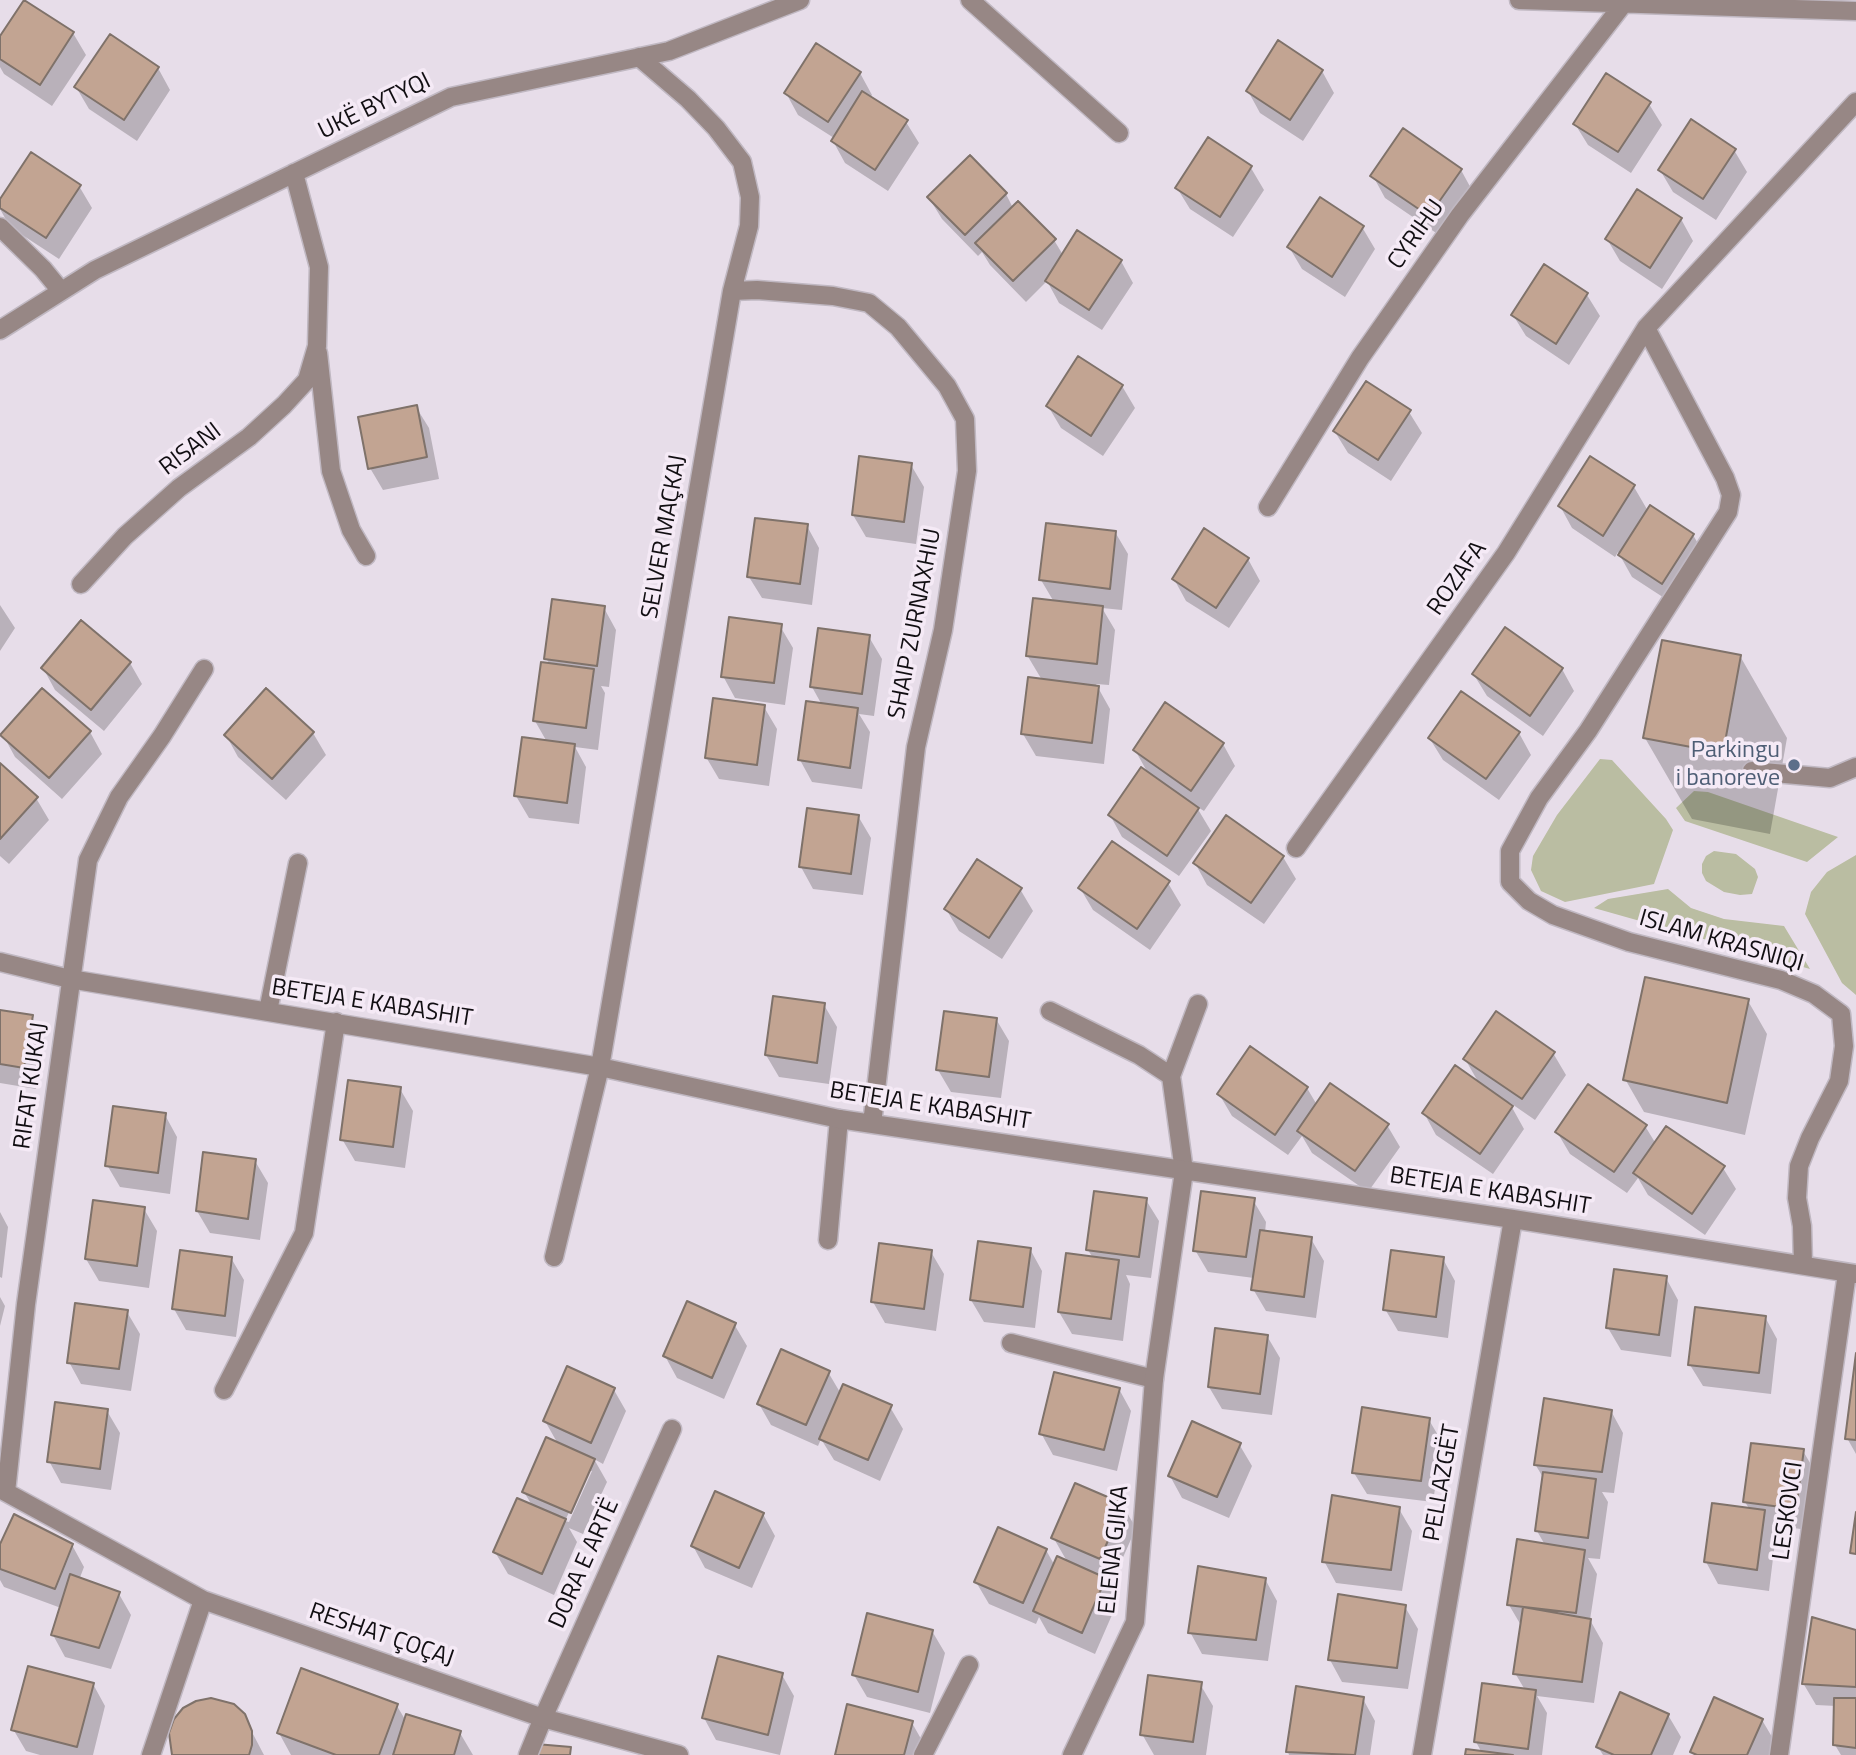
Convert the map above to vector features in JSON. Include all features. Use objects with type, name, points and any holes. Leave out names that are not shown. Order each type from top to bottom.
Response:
[{"type":"street","name":"UKË BYTYQI","points":[[0,330],[95,270],[451,97],[669,51],[800,0]]},
{"type":"street","points":[[970,0],[1119,133]]},
{"type":"street","points":[[1518,0],[1856,11]]},
{"type":"street","name":"CYRIHU","points":[[1268,507],[1360,358],[1452,226],[1624,3]]},
{"type":"street","name":"SELVER MAÇKAJ","points":[[554,1257],[600,1067],[732,291],[749,226],[750,197],[742,162],[716,128],[688,99],[639,57]]},
{"type":"street","name":"ROZAFA","points":[[1296,848],[1506,553],[1646,328],[1853,113]]},
{"type":"street","name":"RISANI","points":[[294,173],[319,267],[317,346],[331,471],[351,530],[366,556]]},
{"type":"street","points":[[0,227],[43,269],[61,291]]},
{"type":"street","name":"SHAIP ZURNAXHIU","points":[[732,291],[823,295],[869,303],[898,327],[947,386],[965,419],[967,471],[943,629],[916,747],[872,1124]]},
{"type":"street","name":"ISLAM KRASNIQI","points":[[1646,328],[1725,478],[1731,495],[1728,512],[1588,731],[1539,798],[1510,851],[1510,882],[1529,901],[1553,915],[1629,942],[1781,981],[1814,993],[1841,1014],[1844,1046],[1839,1081],[1799,1166],[1797,1198],[1804,1265]]},
{"type":"street","name":"RISANI","points":[[81,584],[125,536],[179,488],[249,437],[284,405],[307,380],[317,346]]},
{"type":"street","name":"RIFAT KUKAJ","points":[[3,1491],[26,1304],[88,860],[119,797],[204,669]]},
{"type":"street","points":[[1752,771],[1830,778],[1856,768]]},
{"type":"street","points":[[268,1011],[298,863]]},
{"type":"street","name":"BETEJA E KABASHIT","points":[[0,962],[70,979],[600,1067],[872,1124],[1513,1219],[1852,1273]]},
{"type":"street","points":[[1049,1011],[1139,1055],[1171,1076],[1198,1004]]},
{"type":"street","points":[[225,1390],[304,1233],[336,1022]]},
{"type":"street","name":"ELENA GJIKA","points":[[1072,1755],[1135,1622],[1154,1379],[1184,1171],[1171,1076]]},
{"type":"street","points":[[828,1240],[839,1118]]},
{"type":"street","name":"PELLAZGËT","points":[[1422,1755],[1513,1219]]},
{"type":"street","name":"LESKOVCI","points":[[1779,1755],[1852,1273]]},
{"type":"street","points":[[1011,1343],[1154,1379]]},
{"type":"street","name":"DORA E ARTË","points":[[543,1718],[672,1429]]},
{"type":"street","name":"RESHAT ÇOÇAJ","points":[[3,1491],[203,1600],[640,1750],[679,1755]]},
{"type":"street","points":[[151,1755],[203,1600]]},
{"type":"street","points":[[923,1755],[969,1665]]},
{"type":"street","points":[[528,1755],[543,1718]]},
{"type":"green space","points":[[1600,759],[1612,760],[1673,830],[1654,884],[1565,902],[1541,891],[1531,870],[1533,856],[1557,815]]},
{"type":"green space","points":[[1694,791],[1708,792],[1838,837],[1807,862],[1685,821],[1676,808]]},
{"type":"green space","points":[[1714,851],[1736,854],[1755,869],[1758,877],[1752,894],[1724,892],[1706,881],[1702,864],[1706,856]]},
{"type":"green space","points":[[1856,855],[1856,995],[1842,983],[1805,914],[1811,892],[1827,872]]},
{"type":"green space","points":[[1668,889],[1691,908],[1724,919],[1784,926],[1810,969],[1594,908],[1608,899]]},
{"type":"building","points":[[24,0],[74,32],[40,85],[0,59],[0,36]]},
{"type":"building","points":[[110,34],[159,67],[124,120],[74,87]]},
{"type":"building","points":[[1278,40],[1323,70],[1290,120],[1246,91]]},
{"type":"building","points":[[816,43],[861,72],[828,122],[784,93]]},
{"type":"building","points":[[1606,73],[1651,102],[1618,152],[1573,124]]},
{"type":"building","points":[[862,91],[908,120],[875,170],[831,141]]},
{"type":"building","points":[[1691,119],[1736,149],[1703,199],[1658,170]]},
{"type":"building","points":[[1403,128],[1462,169],[1429,216],[1370,176]]},
{"type":"building","points":[[1208,137],[1252,166],[1220,217],[1175,188]]},
{"type":"building","points":[[31,152],[81,185],[46,238],[0,208],[0,199]]},
{"type":"building","points":[[970,155],[1007,193],[965,235],[927,197]]},
{"type":"building","points":[[1637,189],[1682,218],[1650,268],[1605,239]]},
{"type":"building","points":[[1320,197],[1364,226],[1332,277],[1287,247]]},
{"type":"building","points":[[1018,201],[1056,239],[1013,281],[975,243]]},
{"type":"building","points":[[1077,230],[1122,260],[1089,310],[1045,281]]},
{"type":"building","points":[[1544,264],[1588,293],[1556,344],[1511,315]]},
{"type":"building","points":[[1078,356],[1123,385],[1091,436],[1046,406]]},
{"type":"building","points":[[1366,381],[1411,410],[1378,460],[1333,431]]},
{"type":"building","points":[[417,405],[427,457],[368,469],[358,417]]},
{"type":"building","points":[[859,456],[912,463],[904,522],[852,515]]},
{"type":"building","points":[[1590,456],[1635,485],[1603,536],[1558,506]]},
{"type":"building","points":[[1650,505],[1694,534],[1662,584],[1618,555]]},
{"type":"building","points":[[755,518],[808,524],[800,584],[747,577]]},
{"type":"building","points":[[1046,523],[1116,531],[1110,589],[1039,580]]},
{"type":"building","points":[[1204,528],[1249,558],[1216,608],[1172,579]]},
{"type":"building","points":[[1033,598],[1103,606],[1097,664],[1026,656]]},
{"type":"building","points":[[552,599],[605,606],[597,666],[544,659]]},
{"type":"building","points":[[729,617],[782,624],[774,683],[721,677]]},
{"type":"building","points":[[81,620],[131,662],[91,710],[41,668]]},
{"type":"building","points":[[1505,627],[1563,668],[1530,716],[1472,674]]},
{"type":"building","points":[[818,628],[870,635],[862,694],[810,687]]},
{"type":"building","points":[[1662,640],[1741,655],[1723,753],[1643,738]]},
{"type":"building","points":[[541,662],[594,669],[586,728],[533,721]]},
{"type":"building","points":[[1028,677],[1099,686],[1092,743],[1021,734]]},
{"type":"building","points":[[42,688],[91,731],[49,778],[0,735]]},
{"type":"building","points":[[266,688],[314,732],[272,779],[224,735]]},
{"type":"building","points":[[1461,691],[1520,732],[1486,779],[1428,738]]},
{"type":"building","points":[[713,698],[765,705],[757,765],[705,758]]},
{"type":"building","points":[[806,701],[858,708],[850,768],[798,760]]},
{"type":"building","points":[[1165,702],[1224,743],[1191,791],[1133,750]]},
{"type":"building","points":[[522,737],[575,744],[567,803],[514,796]]},
{"type":"building","points":[[0,763],[38,797],[0,839]]},
{"type":"building","points":[[1141,767],[1199,808],[1167,856],[1108,815]]},
{"type":"building","points":[[807,808],[859,815],[851,874],[799,867]]},
{"type":"building","points":[[1226,815],[1284,856],[1251,903],[1193,863]]},
{"type":"building","points":[[1112,841],[1170,881],[1137,929],[1078,888]]},
{"type":"building","points":[[977,859],[1022,888],[989,938],[944,909]]},
{"type":"building","points":[[1645,977],[1749,999],[1727,1103],[1623,1080]]},
{"type":"building","points":[[773,996],[825,1003],[817,1063],[765,1055]]},
{"type":"building","points":[[0,1010],[33,1015],[24,1068],[0,1064]]},
{"type":"building","points":[[944,1011],[997,1018],[989,1077],[936,1070]]},
{"type":"building","points":[[1496,1011],[1555,1052],[1522,1099],[1463,1059]]},
{"type":"building","points":[[1250,1046],[1308,1087],[1275,1135],[1217,1094]]},
{"type":"building","points":[[1455,1065],[1513,1106],[1480,1154],[1422,1113]]},
{"type":"building","points":[[348,1080],[401,1087],[393,1147],[340,1140]]},
{"type":"building","points":[[1330,1083],[1389,1124],[1355,1171],[1297,1131]]},
{"type":"building","points":[[1588,1084],[1647,1125],[1614,1172],[1555,1132]]},
{"type":"building","points":[[113,1106],[166,1113],[158,1173],[105,1166]]},
{"type":"building","points":[[1666,1126],[1725,1166],[1692,1214],[1633,1173]]},
{"type":"building","points":[[203,1152],[256,1159],[248,1219],[196,1211]]},
{"type":"building","points":[[1094,1191],[1147,1198],[1139,1257],[1086,1250]]},
{"type":"building","points":[[1201,1191],[1255,1198],[1246,1257],[1193,1251]]},
{"type":"building","points":[[93,1200],[145,1207],[137,1266],[85,1259]]},
{"type":"building","points":[[1260,1230],[1312,1237],[1304,1297],[1251,1290]]},
{"type":"building","points":[[978,1241],[1031,1248],[1023,1307],[970,1300]]},
{"type":"building","points":[[879,1243],[932,1250],[924,1309],[871,1302]]},
{"type":"building","points":[[180,1250],[232,1257],[225,1316],[172,1309]]},
{"type":"building","points":[[1391,1250],[1444,1257],[1436,1317],[1383,1310]]},
{"type":"building","points":[[1066,1253],[1119,1260],[1111,1319],[1058,1312]]},
{"type":"building","points":[[1614,1269],[1667,1276],[1659,1335],[1606,1328]]},
{"type":"building","points":[[687,1301],[736,1323],[712,1378],[663,1356]]},
{"type":"building","points":[[75,1303],[128,1310],[119,1369],[67,1363]]},
{"type":"building","points":[[1695,1307],[1766,1316],[1759,1373],[1688,1365]]},
{"type":"building","points":[[1215,1328],[1268,1335],[1260,1394],[1208,1387]]},
{"type":"building","points":[[781,1349],[830,1371],[806,1425],[757,1404]]},
{"type":"building","points":[[1856,1353],[1856,1440],[1845,1439]]},
{"type":"building","points":[[567,1366],[615,1388],[591,1443],[543,1421]]},
{"type":"building","points":[[1054,1372],[1120,1388],[1104,1450],[1039,1434]]},
{"type":"building","points":[[843,1384],[892,1405],[868,1460],[819,1439]]},
{"type":"building","points":[[1544,1398],[1612,1410],[1602,1472],[1534,1465]]},
{"type":"building","points":[[55,1402],[108,1409],[100,1469],[47,1462]]},
{"type":"building","points":[[1362,1407],[1430,1418],[1421,1481],[1352,1473]]},
{"type":"building","points":[[1192,1421],[1241,1443],[1217,1497],[1168,1476]]},
{"type":"building","points":[[546,1437],[595,1459],[571,1513],[522,1492]]},
{"type":"building","points":[[1751,1443],[1804,1449],[1796,1509],[1743,1502]]},
{"type":"building","points":[[1543,1472],[1596,1479],[1588,1538],[1535,1531]]},
{"type":"building","points":[[1075,1483],[1124,1504],[1100,1559],[1051,1538]]},
{"type":"building","points":[[715,1491],[764,1513],[739,1568],[691,1546]]},
{"type":"building","points":[[1332,1495],[1400,1507],[1391,1570],[1322,1562]]},
{"type":"building","points":[[517,1498],[566,1519],[542,1574],[493,1552]]},
{"type":"building","points":[[1712,1503],[1765,1510],[1757,1570],[1704,1562]]},
{"type":"building","points":[[1856,1512],[1856,1554],[1850,1553]]},
{"type":"building","points":[[14,1514],[73,1544],[55,1589],[0,1569],[0,1544]]},
{"type":"building","points":[[998,1527],[1047,1549],[1023,1603],[974,1582]]},
{"type":"building","points":[[1517,1539],[1585,1550],[1576,1613],[1507,1605]]},
{"type":"building","points":[[1057,1556],[1106,1578],[1082,1633],[1033,1611]]},
{"type":"building","points":[[1198,1566],[1266,1578],[1256,1640],[1188,1633]]},
{"type":"building","points":[[70,1574],[120,1592],[99,1648],[51,1635]]},
{"type":"building","points":[[1338,1594],[1406,1605],[1397,1668],[1328,1660]]},
{"type":"building","points":[[1523,1607],[1591,1619],[1582,1682],[1513,1674]]},
{"type":"building","points":[[867,1613],[933,1630],[918,1692],[852,1675]]},
{"type":"building","points":[[1812,1617],[1856,1630],[1856,1687],[1802,1684]]},
{"type":"building","points":[[718,1656],[783,1673],[768,1735],[702,1718]]},
{"type":"building","points":[[28,1666],[94,1683],[77,1747],[11,1730]]},
{"type":"building","points":[[301,1668],[398,1704],[379,1755],[336,1755],[277,1733]]},
{"type":"building","points":[[1148,1675],[1202,1682],[1193,1742],[1140,1735]]},
{"type":"building","points":[[1482,1683],[1536,1690],[1528,1749],[1474,1742]]},
{"type":"building","points":[[1296,1686],[1364,1697],[1355,1755],[1286,1752]]},
{"type":"building","points":[[1620,1692],[1669,1714],[1651,1755],[1614,1755],[1596,1747]]},
{"type":"building","points":[[1714,1697],[1763,1719],[1747,1755],[1697,1755],[1690,1752]]},
{"type":"building","points":[[211,1698],[234,1704],[245,1714],[252,1731],[249,1755],[172,1755],[169,1733],[174,1719],[183,1708],[196,1701]]},
{"type":"building","points":[[1834,1698],[1856,1698],[1856,1748],[1833,1745]]},
{"type":"building","points":[[847,1704],[913,1721],[904,1755],[835,1755]]},
{"type":"building","points":[[406,1714],[461,1731],[454,1755],[393,1755]]},
{"type":"building","points":[[536,1744],[571,1747],[570,1755],[535,1755]]},
{"type":"building","points":[[1466,1749],[1513,1755],[1465,1755]]},
{"type":"place","name":"Parkingu i banoreve","points":[[1794,765]]}]
